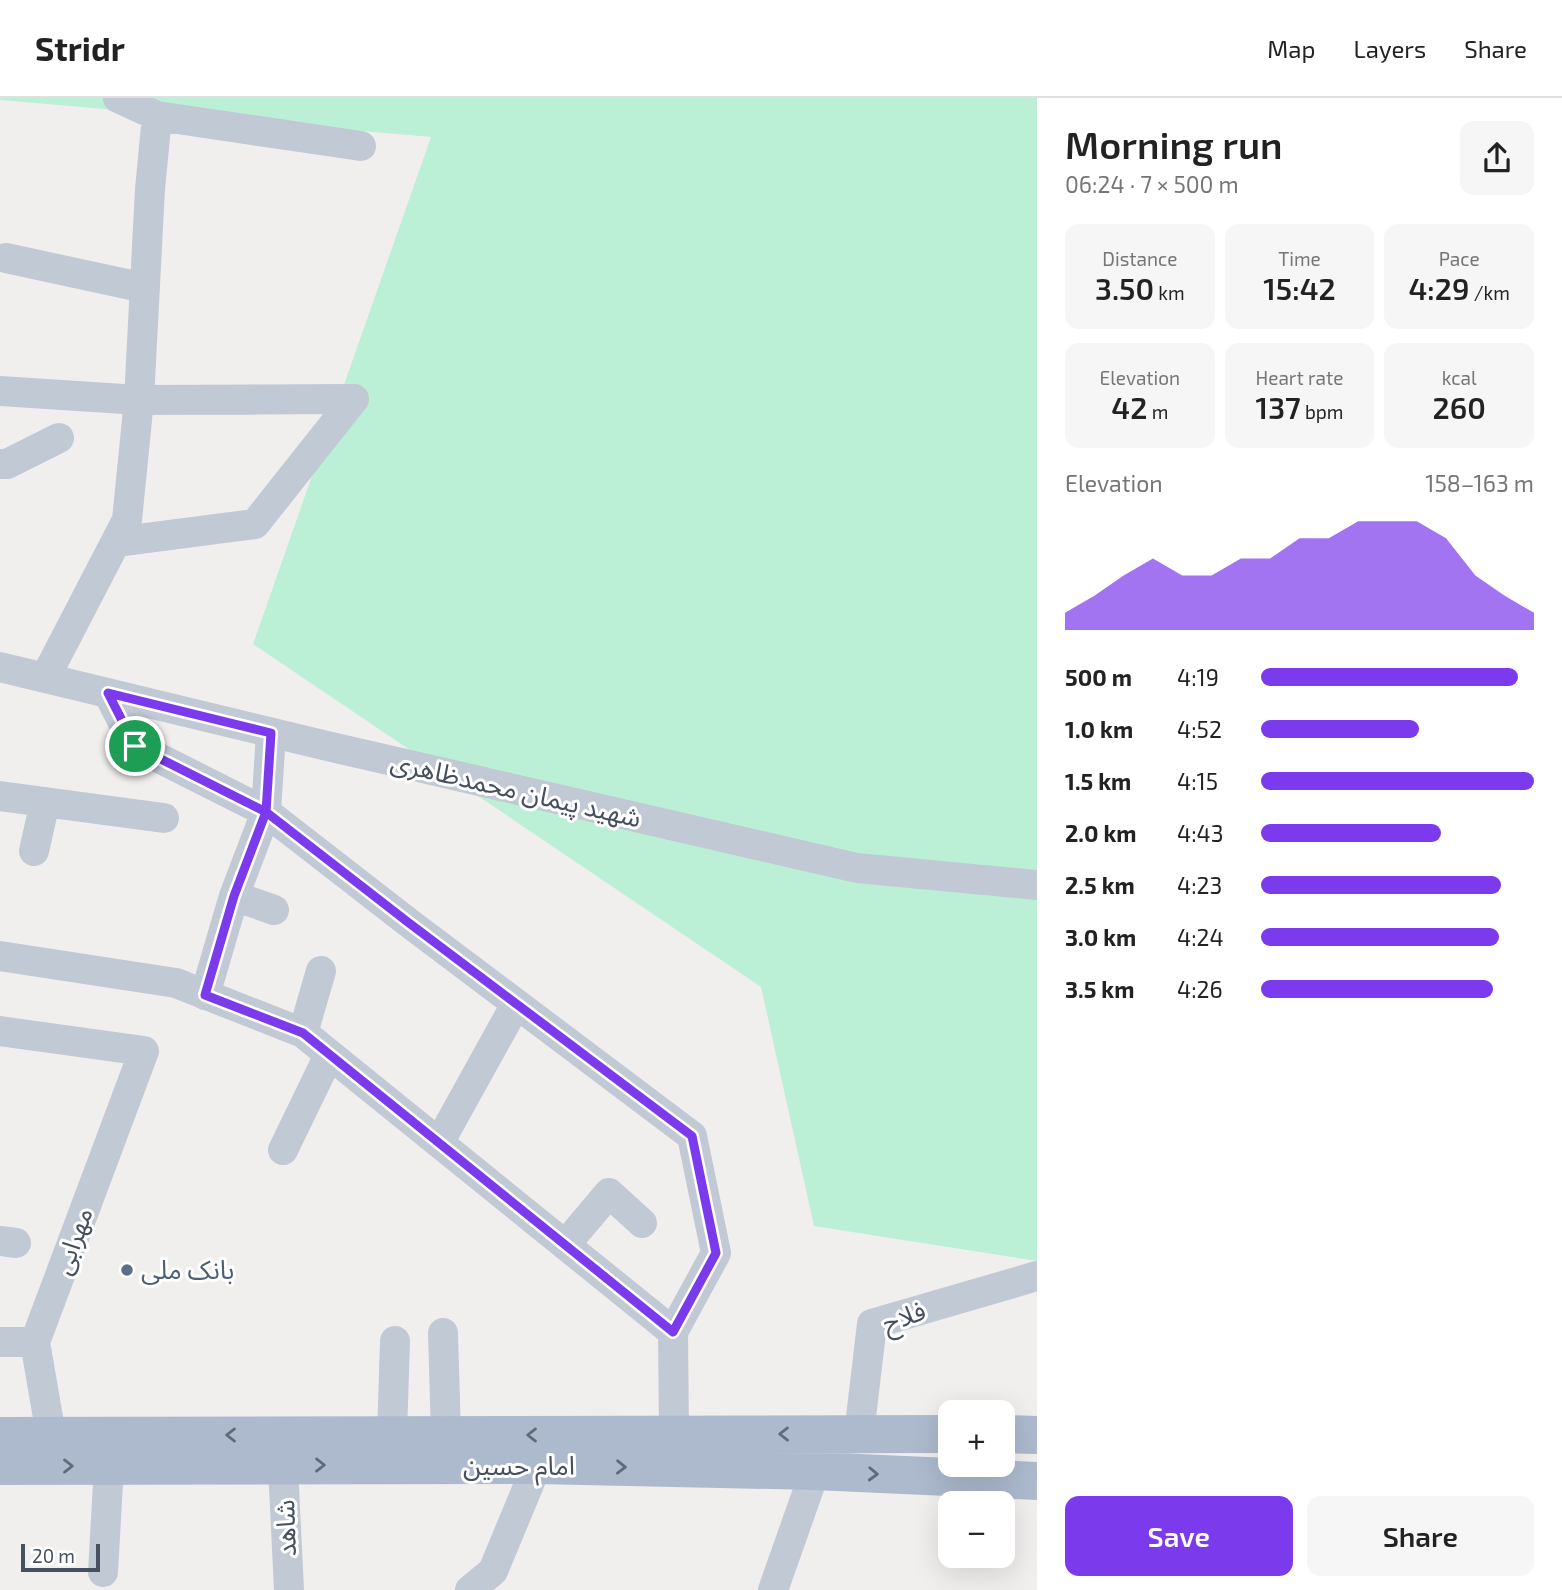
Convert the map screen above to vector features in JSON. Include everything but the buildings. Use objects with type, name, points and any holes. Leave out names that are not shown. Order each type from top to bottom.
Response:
[{"type":"main road","name":"امام حسین","points":[[0,1436],[938,1434]]},
{"type":"main road","points":[[1015,1434],[1037,1434]]},
{"type":"main road","name":"امام حسین","points":[[0,1466],[537,1465],[815,1471],[1037,1481]]},
{"type":"street","points":[[118,98],[157,116],[361,146]]},
{"type":"street","points":[[45,678],[127,520],[139,400],[150,189],[157,116]]},
{"type":"street","points":[[6,258],[145,288]]},
{"type":"street","points":[[0,391],[139,400],[354,399],[255,524],[116,542]]},
{"type":"street","points":[[0,464],[7,464],[59,438]]},
{"type":"street","name":"شهید پیمان محمدظاهری","points":[[0,667],[271,733],[857,868],[1037,885]]},
{"type":"street","points":[[108,693],[135,746],[266,812],[692,1136],[716,1253],[673,1332],[674,1434]]},
{"type":"street","points":[[205,995],[234,896],[266,812],[271,733]]},
{"type":"street","points":[[0,796],[164,818]]},
{"type":"street","points":[[34,851],[45,802]]},
{"type":"street","points":[[234,896],[274,910]]},
{"type":"street","points":[[0,956],[176,983],[303,1033],[673,1332]]},
{"type":"street","points":[[303,1033],[321,971]]},
{"type":"street","points":[[439,1143],[516,1004]]},
{"type":"street","name":"مهرابی","points":[[0,1031],[144,1051],[35,1342]]},
{"type":"street","points":[[283,1150],[329,1055]]},
{"type":"street","points":[[565,1245],[609,1192],[642,1223]]},
{"type":"street","name":"فلاح","points":[[859,1434],[872,1324],[1037,1276]]},
{"type":"street","points":[[443,1333],[446,1435]]},
{"type":"street","points":[[392,1435],[395,1341]]},
{"type":"street","points":[[0,1342],[35,1342],[51,1435]]},
{"type":"street","name":"شاهد","points":[[283,1465],[289,1590]]},
{"type":"street","points":[[470,1590],[493,1571],[537,1465]]},
{"type":"street","points":[[103,1572],[109,1466]]},
{"type":"street","points":[[773,1590],[815,1471]]},
{"type":"green space","points":[[0,98],[1037,98],[1037,1261],[814,1226],[761,987],[253,644],[431,137]]},
{"type":"place","name":"بانک ملی","points":[[127,1270]]},
{"type":"route","points":[[135,746],[108,693],[271,733],[266,812],[234,896],[205,995],[303,1033],[673,1332],[716,1253],[692,1136],[266,812],[135,746]]}]
